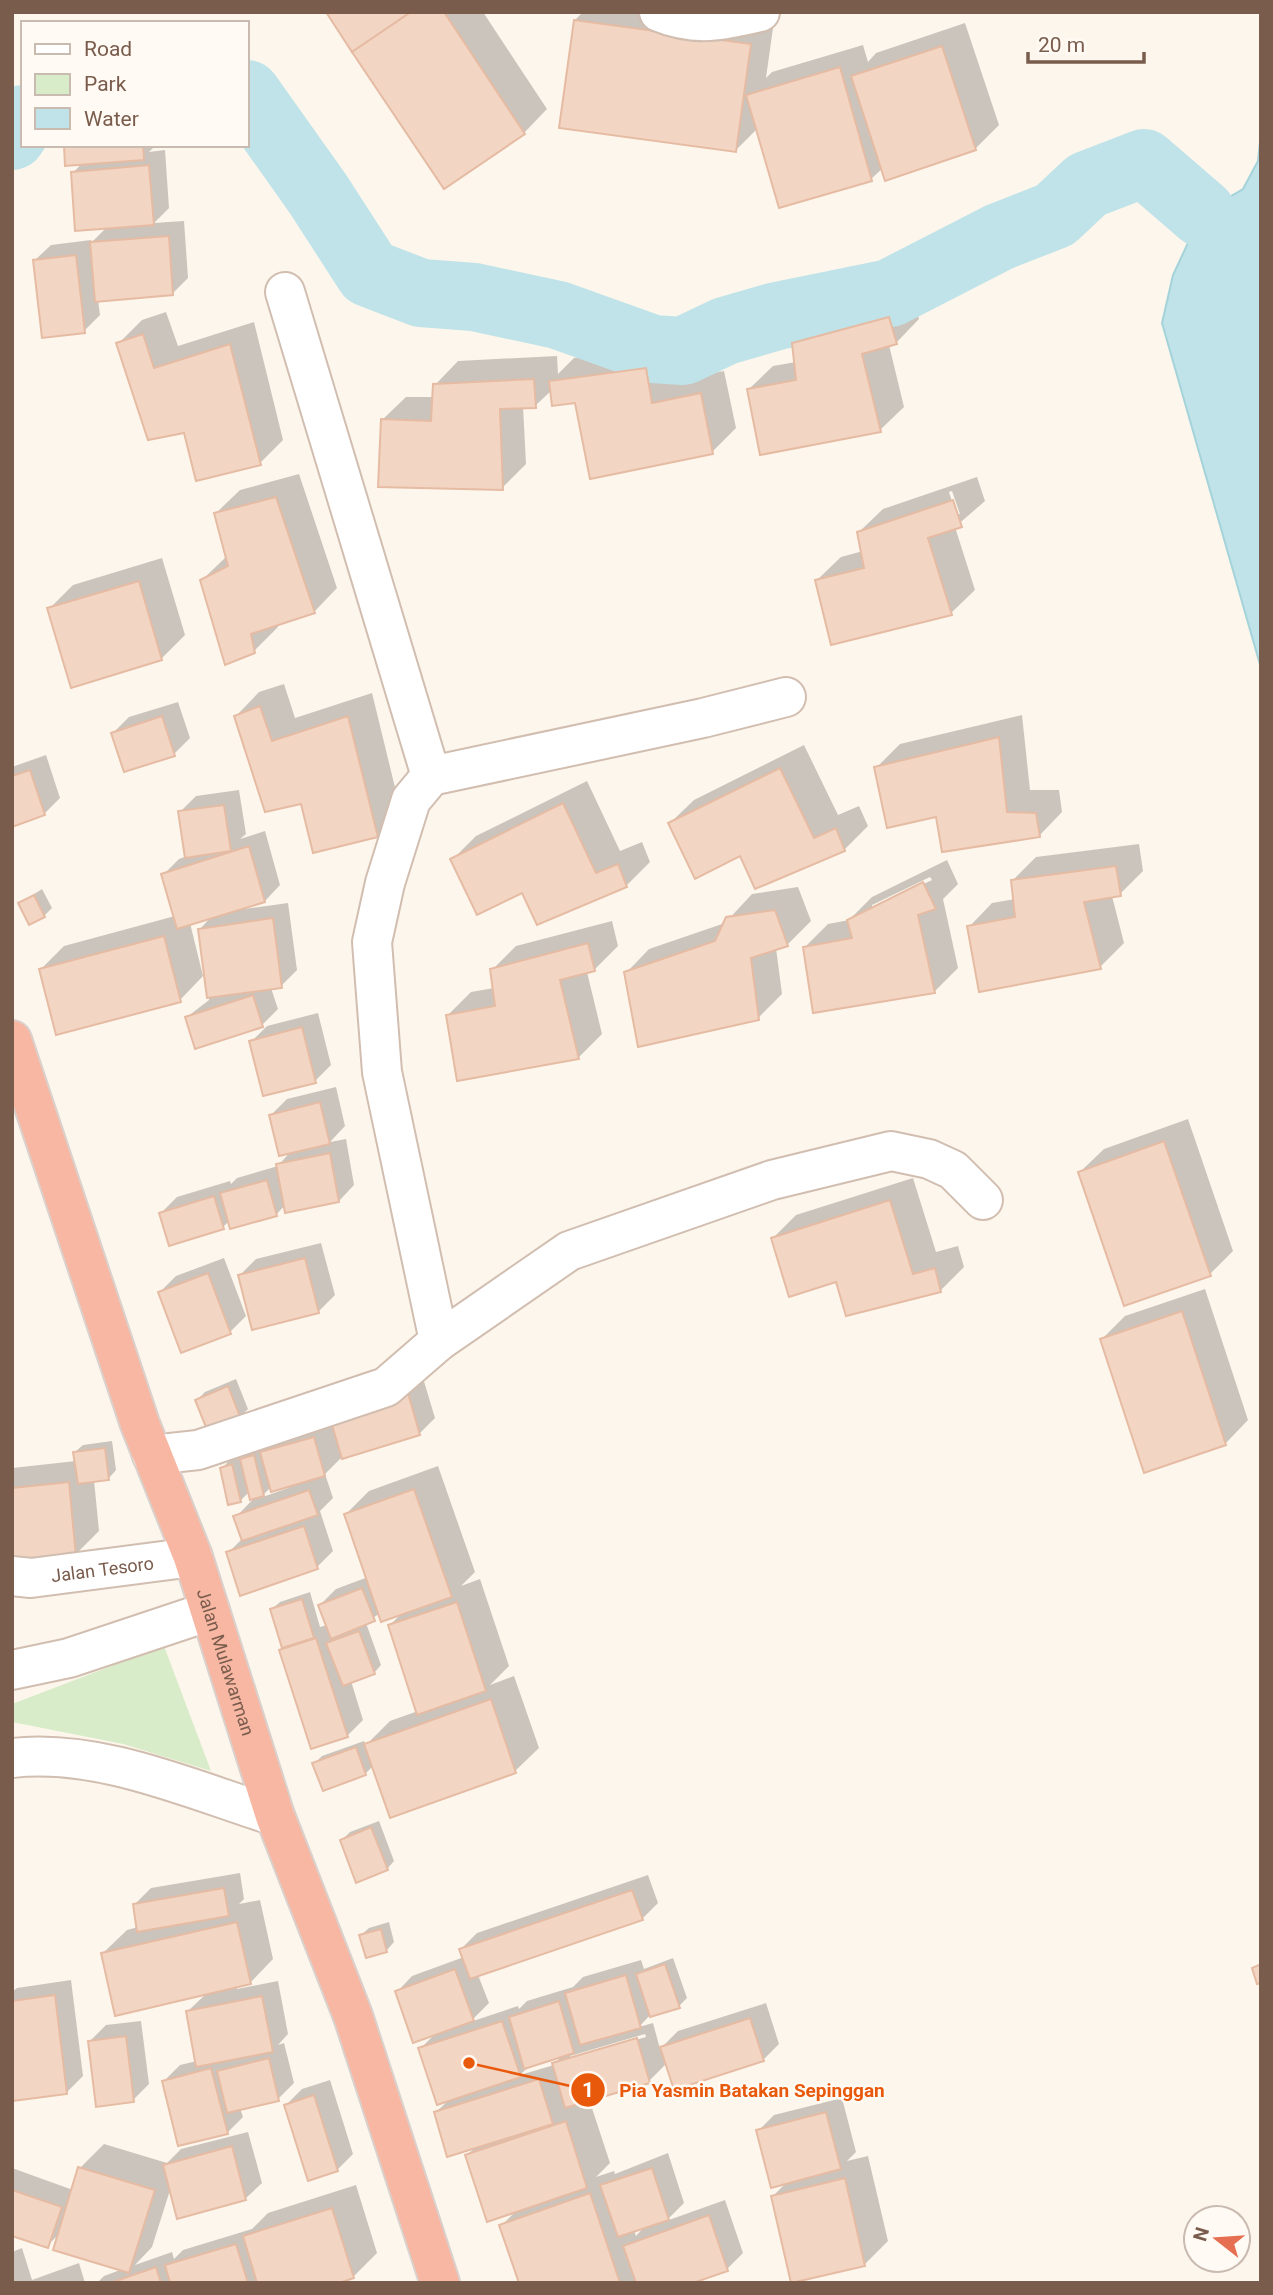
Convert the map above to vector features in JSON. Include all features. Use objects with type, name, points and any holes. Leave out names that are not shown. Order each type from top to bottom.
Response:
[{"type":"highway","name":"Jalan Mulawarman","points":[[12,1040],[152,1455],[192,1557],[275,1816],[353,2016],[440,2283]]},
{"type":"street","points":[[659,12],[681,21],[715,23],[760,12]]},
{"type":"street","points":[[285,292],[430,776]]},
{"type":"street","points":[[439,1341],[382,1072],[372,942],[385,883],[411,800],[430,776],[703,718],[786,697]]},
{"type":"street","points":[[152,1455],[198,1450],[386,1387],[439,1341],[569,1251],[772,1181],[891,1151],[929,1159],[953,1170],[983,1200]]},
{"type":"street","name":"Jalan Tesoro","points":[[12,1576],[31,1578],[192,1557]]},
{"type":"street","points":[[12,1670],[69,1658],[210,1611]]},
{"type":"street","points":[[12,1758],[30,1756],[97,1762],[275,1816]]},
{"type":"green space","points":[[164,1646],[211,1771],[123,1744],[12,1722],[12,1704]]},
{"type":"water","points":[[1261,132],[1261,668],[1162,323],[1173,275],[1202,213],[1243,189],[1258,161]]},
{"type":"building","points":[[326,12],[411,12],[352,52]]},
{"type":"building","points":[[411,12],[444,12],[525,134],[444,189],[352,52]]},
{"type":"building","points":[[574,20],[751,44],[736,152],[559,128]]},
{"type":"building","points":[[942,46],[976,150],[885,181],[851,76]]},
{"type":"building","points":[[840,67],[872,181],[779,208],[746,95]]},
{"type":"building","points":[[64,147],[143,147],[144,160],[65,166]]},
{"type":"building","points":[[149,165],[154,225],[75,231],[71,172]]},
{"type":"building","points":[[169,236],[173,295],[95,302],[90,242]]},
{"type":"building","points":[[76,255],[85,333],[42,338],[33,260]]},
{"type":"building","points":[[889,317],[897,344],[862,354],[881,432],[760,455],[747,389],[796,380],[792,343]]},
{"type":"building","points":[[143,334],[154,368],[230,344],[261,465],[196,481],[184,433],[148,440],[116,343]]},
{"type":"building","points":[[646,368],[652,403],[701,393],[713,454],[590,479],[575,403],[552,406],[549,381]]},
{"type":"building","points":[[534,379],[536,408],[500,409],[503,490],[378,487],[381,419],[431,421],[433,384]]},
{"type":"building","points":[[276,497],[315,613],[251,634],[255,653],[225,665],[200,580],[228,566],[214,513]]},
{"type":"building","points":[[953,500],[962,527],[928,538],[952,615],[831,645],[815,580],[864,568],[857,532]]},
{"type":"building","points":[[139,581],[162,660],[71,688],[47,608]]},
{"type":"building","points":[[260,706],[272,741],[348,716],[378,837],[313,853],[301,804],[265,812],[234,716]]},
{"type":"building","points":[[162,716],[175,756],[124,772],[111,733]]},
{"type":"building","points":[[999,737],[1007,812],[1036,813],[1040,837],[942,852],[936,817],[887,828],[874,767]]},
{"type":"building","points":[[780,768],[814,838],[836,828],[845,851],[755,889],[740,856],[695,879],[668,823]]},
{"type":"building","points":[[30,770],[45,815],[12,827],[12,776]]},
{"type":"building","points":[[563,803],[596,873],[618,864],[627,887],[537,925],[522,893],[477,915],[450,859]]},
{"type":"building","points":[[224,805],[231,851],[185,858],[178,811]]},
{"type":"building","points":[[249,846],[265,902],[177,929],[161,874]]},
{"type":"building","points":[[1116,866],[1121,896],[1084,902],[1101,969],[979,992],[967,926],[1015,917],[1011,880]]},
{"type":"building","points":[[923,882],[936,909],[918,915],[935,993],[813,1013],[803,947],[852,938],[847,920]]},
{"type":"building","points":[[34,895],[45,917],[29,925],[18,903]]},
{"type":"building","points":[[775,910],[788,946],[751,958],[759,1020],[638,1047],[624,972],[715,941],[726,917]]},
{"type":"building","points":[[273,918],[282,988],[207,998],[198,929]]},
{"type":"building","points":[[164,936],[181,1002],[56,1035],[39,969]]},
{"type":"building","points":[[588,943],[595,971],[560,980],[579,1059],[457,1081],[446,1015],[495,1006],[490,969]]},
{"type":"building","points":[[253,995],[263,1027],[195,1049],[185,1017]]},
{"type":"building","points":[[302,1027],[316,1083],[263,1096],[249,1041]]},
{"type":"building","points":[[320,1102],[330,1144],[279,1156],[269,1115]]},
{"type":"building","points":[[1164,1141],[1211,1276],[1124,1306],[1078,1172]]},
{"type":"building","points":[[330,1153],[339,1202],[285,1213],[276,1164]]},
{"type":"building","points":[[267,1180],[277,1216],[230,1229],[220,1193]]},
{"type":"building","points":[[214,1196],[224,1229],[169,1246],[159,1213]]},
{"type":"building","points":[[890,1200],[913,1274],[935,1268],[941,1292],[846,1316],[836,1282],[789,1297],[771,1238]]},
{"type":"building","points":[[305,1258],[319,1313],[252,1330],[238,1275]]},
{"type":"building","points":[[208,1273],[231,1334],[181,1353],[158,1292]]},
{"type":"building","points":[[1182,1311],[1226,1445],[1144,1473],[1100,1339]]},
{"type":"building","points":[[228,1386],[241,1419],[208,1432],[195,1400]]},
{"type":"building","points":[[408,1393],[420,1435],[342,1459],[330,1418]]},
{"type":"building","points":[[314,1437],[325,1476],[271,1492],[260,1452]]},
{"type":"building","points":[[105,1448],[109,1480],[78,1484],[73,1452]]},
{"type":"building","points":[[254,1455],[264,1496],[250,1500],[240,1459]]},
{"type":"building","points":[[232,1464],[241,1502],[228,1505],[220,1468]]},
{"type":"building","points":[[69,1482],[76,1557],[12,1563],[12,1488]]},
{"type":"building","points":[[414,1489],[452,1597],[381,1622],[344,1514]]},
{"type":"building","points":[[309,1490],[318,1515],[242,1541],[233,1516]]},
{"type":"building","points":[[304,1526],[318,1569],[240,1596],[226,1552]]},
{"type":"building","points":[[362,1588],[375,1621],[331,1639],[318,1605]]},
{"type":"building","points":[[302,1599],[314,1638],[282,1648],[270,1609]]},
{"type":"building","points":[[457,1602],[486,1691],[417,1715],[388,1625]]},
{"type":"building","points":[[359,1631],[375,1674],[343,1686],[326,1643]]},
{"type":"building","points":[[316,1638],[348,1737],[311,1749],[279,1650]]},
{"type":"building","points":[[491,1699],[516,1773],[390,1818],[364,1744]]},
{"type":"building","points":[[356,1747],[366,1775],[323,1791],[312,1763]]},
{"type":"building","points":[[371,1827],[388,1870],[356,1883],[340,1840]]},
{"type":"building","points":[[224,1888],[229,1916],[137,1932],[133,1904]]},
{"type":"building","points":[[632,1890],[643,1920],[470,1979],[459,1949]]},
{"type":"building","points":[[237,1922],[251,1984],[115,2016],[101,1953]]},
{"type":"building","points":[[381,1929],[387,1952],[366,1958],[359,1935]]},
{"type":"building","points":[[665,1964],[680,2008],[650,2017],[636,1974]]},
{"type":"building","points":[[1261,1964],[1261,1983],[1257,1984],[1252,1968]]},
{"type":"building","points":[[455,1969],[474,2021],[413,2043],[395,1991]]},
{"type":"building","points":[[626,1975],[641,2028],[580,2045],[565,1993]]},
{"type":"building","points":[[55,1995],[67,2094],[12,2101],[12,2001]]},
{"type":"building","points":[[262,1996],[273,2052],[196,2067],[186,2011]]},
{"type":"building","points":[[559,2001],[574,2053],[524,2069],[509,2017]]},
{"type":"building","points":[[750,2018],[764,2061],[674,2090],[660,2047]]},
{"type":"building","points":[[502,2021],[521,2077],[437,2105],[418,2048]]},
{"type":"building","points":[[126,2036],[134,2102],[96,2107],[88,2041]]},
{"type":"building","points":[[637,2038],[650,2083],[565,2108],[552,2063]]},
{"type":"building","points":[[269,2058],[279,2101],[227,2113],[217,2071]]},
{"type":"building","points":[[211,2068],[228,2134],[178,2146],[162,2081]]},
{"type":"building","points":[[539,2079],[553,2124],[447,2157],[434,2112]]},
{"type":"building","points":[[314,2095],[338,2171],[308,2181],[284,2105]]},
{"type":"building","points":[[826,2112],[841,2169],[771,2188],[756,2130]]},
{"type":"building","points":[[566,2121],[587,2188],[487,2222],[465,2155]]},
{"type":"building","points":[[232,2146],[246,2200],[177,2219],[163,2165]]},
{"type":"building","points":[[78,2167],[155,2190],[129,2273],[53,2250]]},
{"type":"building","points":[[652,2168],[669,2220],[618,2237],[600,2185]]},
{"type":"building","points":[[845,2178],[865,2266],[791,2283],[771,2196]]},
{"type":"building","points":[[12,2190],[62,2207],[48,2248],[12,2236]]},
{"type":"building","points":[[590,2193],[620,2283],[519,2283],[499,2225]]},
{"type":"building","points":[[332,2208],[354,2278],[339,2283],[257,2283],[243,2236]]},
{"type":"building","points":[[709,2215],[728,2271],[693,2283],[636,2283],[623,2246]]},
{"type":"building","points":[[236,2244],[248,2283],[170,2283],[165,2265]]},
{"type":"building","points":[[156,2267],[161,2283],[110,2283]]},
{"type":"waterway","points":[[248,95],[318,194],[369,273],[421,293],[474,297],[558,315],[653,349],[683,351],[725,331],[777,316],[890,293],[999,237],[1055,215],[1087,185],[1144,163],[1202,213]]},
{"type":"waterway","points":[[12,136],[21,122]]},
{"type":"place","name":"Pia Yasmin Batakan Sepinggan","points":[[469,2063]]}]
